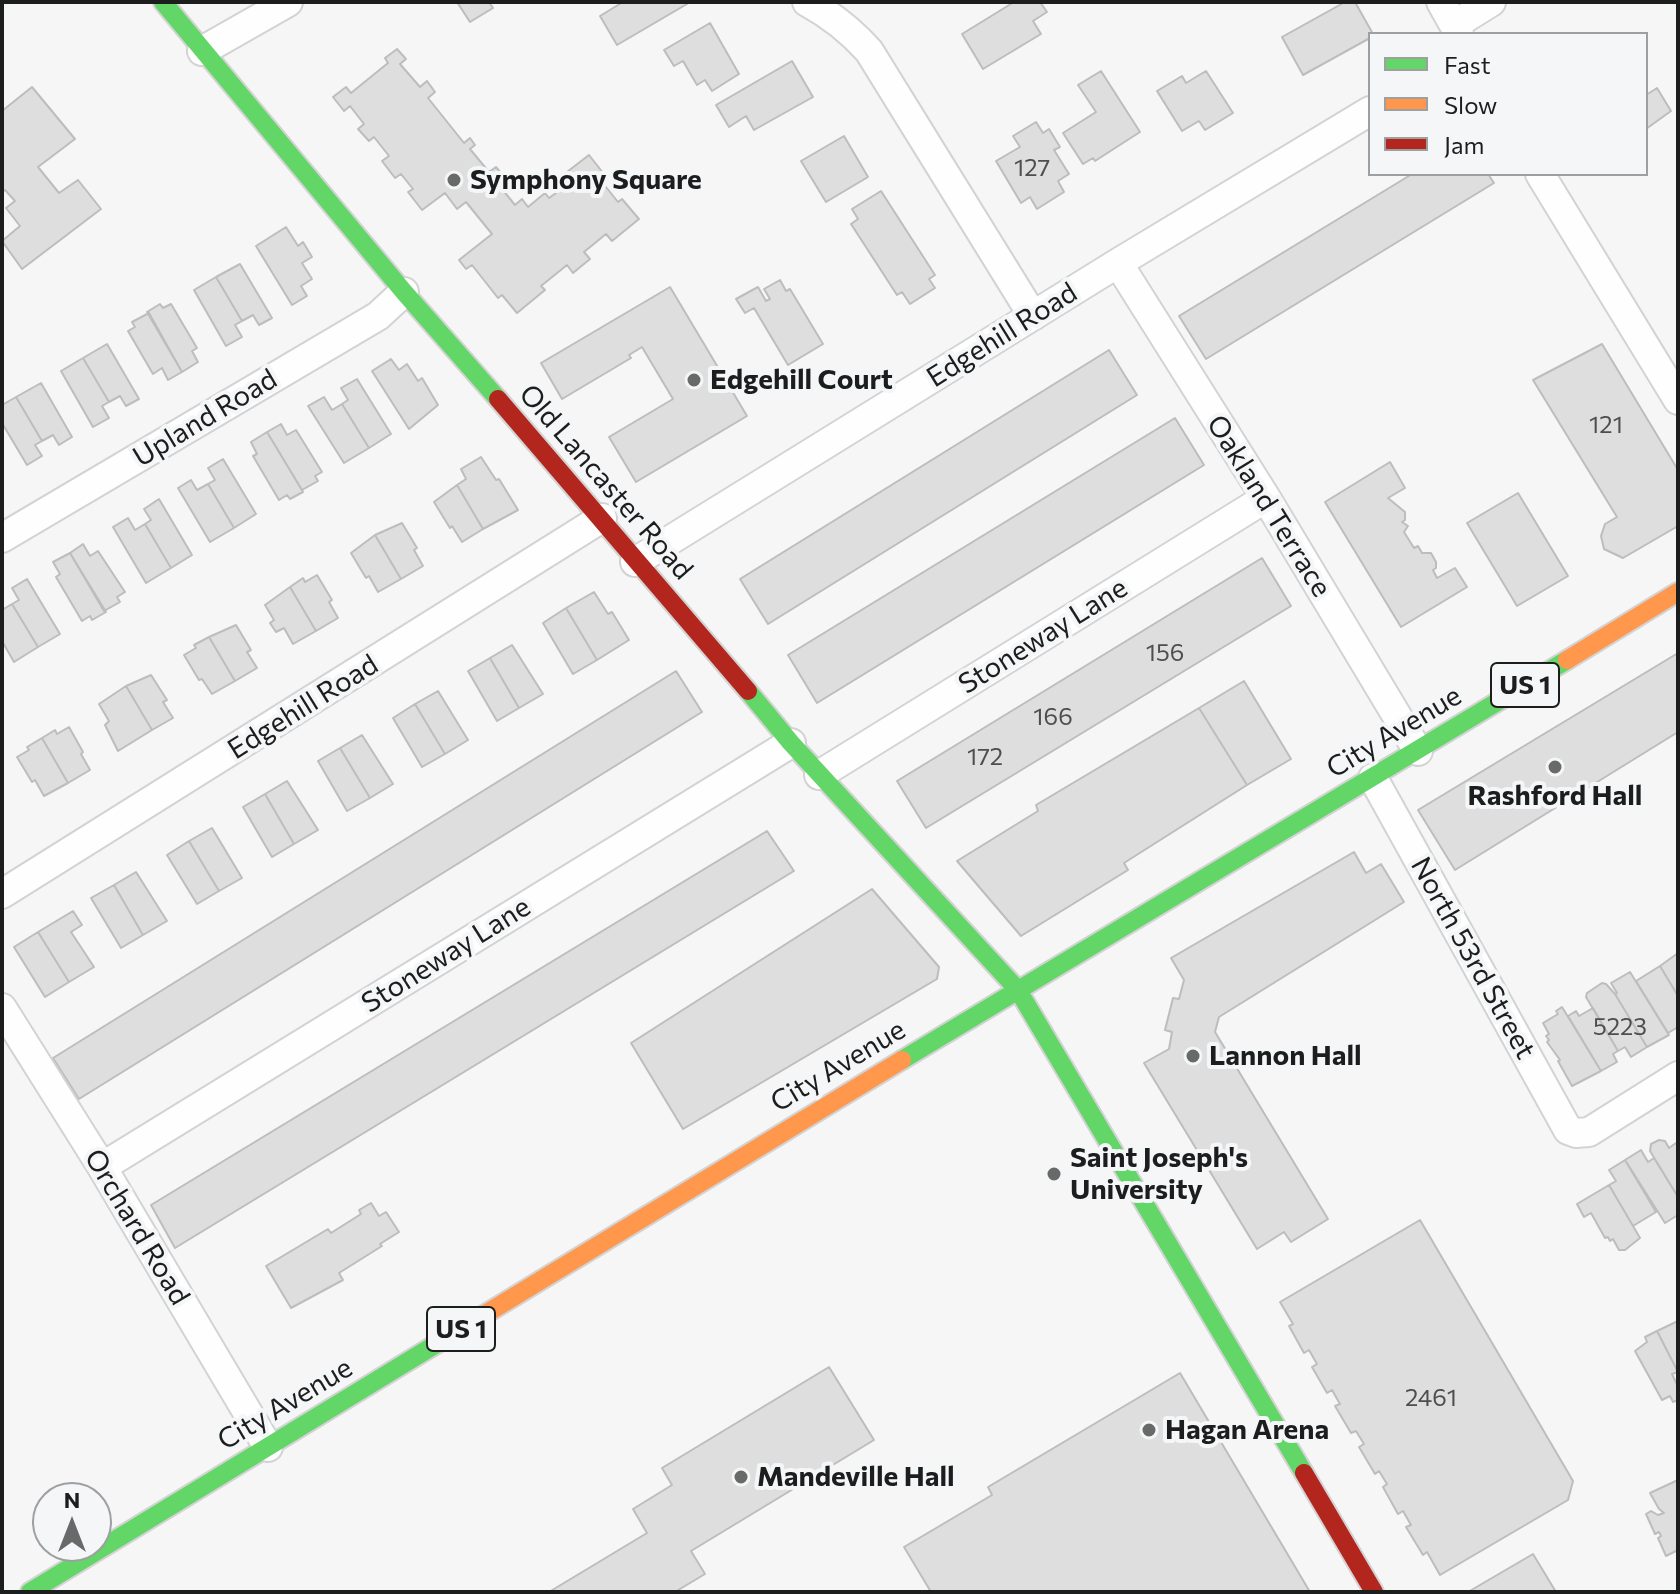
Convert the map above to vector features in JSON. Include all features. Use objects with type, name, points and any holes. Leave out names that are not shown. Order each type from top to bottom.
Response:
[{"type":"main road","name":"Old Lancaster Road","points":[[163,2],[404,292],[602,518],[635,562],[696,629],[791,743],[1018,990],[1374,1592]]},
{"type":"main road","name":"City Avenue","points":[[30,1592],[1678,592]]},
{"type":"street","points":[[202,51],[288,2]]},
{"type":"street","points":[[807,2],[828,13],[869,51],[1033,316]]},
{"type":"street","points":[[1451,20],[1491,2]]},
{"type":"street","name":"Edgehill Road","points":[[635,562],[1368,112]]},
{"type":"street","points":[[1541,176],[1678,400]]},
{"type":"street","name":"Oakland Terrace","points":[[1118,263],[1266,498],[1418,751]]},
{"type":"street","name":"Upland Road","points":[[2,538],[378,316],[404,292]]},
{"type":"street","name":"Stoneway Lane","points":[[819,775],[1266,498]]},
{"type":"street","name":"Edgehill Road","points":[[2,894],[602,518]]},
{"type":"street","name":"Stoneway Lane","points":[[102,1167],[791,743]]},
{"type":"street","name":"North 53rd Street","points":[[1373,778],[1568,1130],[1589,1132],[1678,1076]]},
{"type":"street","name":"Orchard Road","points":[[2,1008],[102,1167],[268,1447]]},
{"type":"building","points":[[457,2],[489,2],[493,8],[470,22]]},
{"type":"building","points":[[623,2],[687,4],[617,45],[600,16]]},
{"type":"building","points":[[1014,2],[1040,2],[1047,12],[1033,21],[1041,34],[983,69],[962,34]]},
{"type":"building","points":[[1345,2],[1355,2],[1372,32],[1368,32],[1368,39],[1303,75],[1282,37]]},
{"type":"building","points":[[710,23],[739,74],[712,91],[705,80],[697,85],[683,61],[674,66],[664,50]]},
{"type":"building","name":"Symphony Square","points":[[397,49],[406,59],[400,64],[420,87],[427,81],[435,92],[428,98],[464,143],[470,138],[475,145],[470,149],[489,172],[496,167],[505,178],[498,184],[515,205],[522,199],[528,207],[545,193],[549,198],[556,193],[550,185],[589,155],[607,178],[602,182],[618,202],[622,199],[639,219],[612,241],[606,234],[584,252],[590,259],[573,273],[567,265],[541,286],[545,290],[517,313],[502,295],[498,298],[472,265],[466,269],[459,260],[492,234],[466,202],[457,209],[445,193],[422,210],[408,192],[413,189],[401,174],[395,178],[382,161],[389,156],[374,137],[369,141],[358,129],[364,124],[350,106],[344,111],[333,97],[346,87],[351,93],[388,63],[385,58]]},
{"type":"building","points":[[792,61],[813,97],[754,130],[746,116],[729,127],[716,105]]},
{"type":"building","points":[[1101,71],[1140,132],[1095,161],[1093,158],[1083,164],[1063,133],[1096,112],[1078,85]]},
{"type":"building","points":[[1206,71],[1233,113],[1205,130],[1199,121],[1182,131],[1157,91],[1182,76],[1186,83]]},
{"type":"building","points":[[32,87],[75,139],[38,167],[59,193],[78,180],[101,209],[22,269],[2,241],[20,226],[6,208],[15,201],[5,190],[2,192],[2,111]]},
{"type":"building","points":[[1657,88],[1671,111],[1648,128],[1648,94]]},
{"type":"building","points":[[1036,122],[1043,133],[1049,129],[1060,147],[1054,150],[1069,174],[1058,181],[1064,192],[1037,209],[1030,197],[1021,203],[996,161],[1020,147],[1013,136]]},
{"type":"building","points":[[844,136],[868,177],[826,202],[801,161]]},
{"type":"building","points":[[1409,176],[1489,176],[1494,183],[1206,359],[1179,316]]},
{"type":"building","points":[[881,191],[935,275],[929,279],[935,288],[910,304],[902,292],[897,295],[851,224],[858,219],[852,209]]},
{"type":"building","points":[[286,227],[298,246],[303,242],[312,257],[302,263],[312,279],[301,286],[307,296],[292,305],[256,246]]},
{"type":"building","points":[[240,264],[272,318],[259,325],[253,315],[242,321],[216,277]]},
{"type":"building","points":[[216,277],[242,321],[235,325],[242,337],[226,346],[194,290]]},
{"type":"building","points":[[780,280],[786,291],[790,289],[823,344],[788,365],[754,308],[745,313],[736,299],[758,287],[766,301],[770,299],[764,289]]},
{"type":"building","name":"Edgehill Court","points":[[670,287],[747,416],[636,482],[609,437],[673,399],[642,347],[629,355],[631,358],[562,399],[541,363]]},
{"type":"building","points":[[160,304],[163,308],[171,304],[197,348],[192,351],[198,362],[182,372],[147,312]]},
{"type":"building","points":[[149,313],[182,372],[168,380],[162,368],[153,374],[128,331],[135,327],[132,322]]},
{"type":"building","points":[[107,344],[139,399],[126,406],[120,396],[109,402],[83,358]]},
{"type":"building","points":[[1602,344],[1678,470],[1678,526],[1623,558],[1604,549],[1601,536],[1605,524],[1617,517],[1533,380]]},
{"type":"building","points":[[1109,350],[1137,395],[768,624],[740,579]]},
{"type":"building","points":[[83,358],[109,402],[102,406],[109,418],[93,427],[61,371]]},
{"type":"building","points":[[391,359],[399,370],[407,364],[418,381],[422,378],[438,405],[409,429],[372,371]]},
{"type":"building","points":[[357,379],[391,434],[369,448],[342,404],[348,400],[341,388]]},
{"type":"building","points":[[41,383],[72,437],[59,445],[53,435],[42,441],[16,397]]},
{"type":"building","points":[[16,397],[42,441],[35,445],[42,456],[27,465],[2,423],[2,405]]},
{"type":"building","points":[[324,397],[332,410],[342,404],[369,448],[344,463],[308,406]]},
{"type":"building","points":[[1175,418],[1204,465],[817,703],[788,655]]},
{"type":"building","points":[[281,424],[287,435],[296,430],[322,472],[315,476],[318,481],[302,490],[267,432]]},
{"type":"building","points":[[267,432],[303,492],[290,499],[287,495],[279,500],[253,456],[257,454],[251,442]]},
{"type":"building","points":[[481,457],[518,510],[483,529],[457,485],[466,479],[461,469]]},
{"type":"building","points":[[223,459],[256,514],[234,528],[208,484],[215,480],[208,468]]},
{"type":"building","points":[[1390,462],[1405,488],[1388,498],[1405,512],[1402,522],[1408,526],[1404,532],[1414,548],[1418,546],[1422,553],[1431,553],[1436,562],[1433,570],[1437,578],[1455,568],[1467,587],[1401,627],[1325,502]]},
{"type":"building","points":[[191,480],[197,490],[208,484],[234,528],[210,542],[178,488]]},
{"type":"building","points":[[457,485],[483,529],[462,542],[434,502]]},
{"type":"building","points":[[1518,493],[1568,576],[1517,606],[1467,523]]},
{"type":"building","points":[[159,499],[192,555],[171,568],[145,524],[151,520],[144,509]]},
{"type":"building","points":[[128,518],[135,530],[145,524],[171,568],[146,583],[113,527]]},
{"type":"building","points":[[402,523],[417,548],[414,550],[423,566],[401,579],[375,535]]},
{"type":"building","points":[[375,535],[401,579],[378,592],[351,553]]},
{"type":"building","points":[[83,544],[90,556],[98,551],[125,592],[117,597],[120,602],[104,611],[70,553]]},
{"type":"building","points":[[70,553],[106,612],[92,620],[90,616],[82,621],[56,577],[60,574],[53,562]]},
{"type":"building","points":[[1262,558],[1291,606],[926,828],[897,781]]},
{"type":"building","points":[[317,575],[332,600],[329,602],[338,618],[316,631],[290,587],[303,578],[305,582]]},
{"type":"building","points":[[27,579],[60,634],[38,647],[12,604],[19,600],[12,588]]},
{"type":"building","points":[[290,587],[316,631],[293,644],[284,628],[276,632],[270,623],[274,620],[265,605]]},
{"type":"building","points":[[594,592],[608,614],[612,612],[629,640],[597,660],[566,608]]},
{"type":"building","points":[[12,604],[38,647],[14,662],[2,641],[2,610]]},
{"type":"building","points":[[566,608],[597,660],[573,674],[543,623]]},
{"type":"building","points":[[236,625],[251,650],[247,652],[257,668],[235,681],[209,637]]},
{"type":"building","points":[[209,637],[235,681],[212,694],[184,655]]},
{"type":"building","points":[[512,645],[543,694],[519,708],[490,658]]},
{"type":"building","name":"Rashford Hall","points":[[1678,653],[1678,732],[1455,870],[1418,810]]},
{"type":"building","points":[[490,658],[519,708],[497,721],[468,671]]},
{"type":"building","points":[[676,671],[702,712],[79,1099],[53,1058]]},
{"type":"building","points":[[151,675],[167,700],[163,702],[173,718],[152,730],[126,686]]},
{"type":"building","points":[[1244,681],[1291,759],[1247,785],[1199,708]]},
{"type":"building","points":[[126,686],[152,730],[118,751],[105,725],[109,721],[99,704]]},
{"type":"building","points":[[438,691],[468,740],[445,754],[415,704]]},
{"type":"building","points":[[415,704],[445,754],[422,767],[393,718]]},
{"type":"building","points":[[1199,708],[1247,785],[1124,863],[1128,870],[1021,936],[957,861],[1038,811],[1036,805]]},
{"type":"building","points":[[69,727],[90,770],[68,783],[42,738],[55,730],[57,734]]},
{"type":"building","points":[[362,735],[393,784],[370,798],[340,748]]},
{"type":"building","points":[[42,738],[68,783],[44,796],[17,757]]},
{"type":"building","points":[[340,748],[370,798],[347,811],[318,761]]},
{"type":"building","points":[[287,781],[318,830],[294,844],[265,794]]},
{"type":"building","points":[[265,794],[294,844],[272,857],[243,807]]},
{"type":"building","points":[[212,828],[242,878],[219,891],[189,841]]},
{"type":"building","points":[[767,831],[794,871],[175,1248],[151,1205]]},
{"type":"building","points":[[189,841],[219,891],[197,904],[167,855]]},
{"type":"building","name":"Lannon Hall","points":[[1354,852],[1366,873],[1381,864],[1404,902],[1219,1017],[1215,1032],[1328,1219],[1291,1242],[1284,1232],[1257,1249],[1144,1063],[1169,1049],[1172,1032],[1165,1030],[1173,998],[1179,999],[1184,980],[1171,958]]},
{"type":"building","points":[[136,872],[167,921],[143,935],[114,885]]},
{"type":"building","points":[[114,885],[143,935],[121,948],[91,898]]},
{"type":"building","points":[[872,889],[939,967],[937,979],[683,1129],[631,1043]]},
{"type":"building","points":[[73,911],[82,925],[71,932],[94,967],[69,982],[38,932]]},
{"type":"building","points":[[38,932],[69,982],[45,997],[14,947]]},
{"type":"building","points":[[1678,953],[1678,996],[1660,966]]},
{"type":"building","points":[[1660,966],[1678,996],[1678,1027],[1668,1033],[1636,981]]},
{"type":"building","points":[[1630,972],[1669,1035],[1647,1047],[1611,983]]},
{"type":"building","points":[[1602,983],[1615,994],[1647,1047],[1631,1057],[1625,1047],[1618,1051],[1586,997]]},
{"type":"building","points":[[1562,1007],[1601,1071],[1572,1086],[1560,1060],[1547,1042],[1546,1036],[1549,1034],[1543,1023],[1558,1014],[1556,1011]]},
{"type":"building","points":[[1593,1008],[1618,1051],[1613,1054],[1617,1062],[1601,1071],[1568,1016],[1576,1011],[1579,1016]]},
{"type":"building","points":[[1665,1141],[1669,1148],[1676,1143],[1678,1147],[1678,1197],[1650,1151],[1651,1144]]},
{"type":"building","points":[[1641,1150],[1648,1162],[1654,1158],[1678,1197],[1678,1215],[1665,1223],[1625,1160]]},
{"type":"building","points":[[1625,1160],[1656,1212],[1633,1226],[1609,1185],[1616,1181],[1609,1170]]},
{"type":"building","points":[[1609,1185],[1640,1238],[1625,1250],[1619,1250],[1613,1239],[1605,1238],[1591,1213],[1584,1217],[1577,1204]]},
{"type":"building","points":[[371,1203],[379,1216],[386,1212],[399,1232],[339,1273],[343,1280],[291,1308],[266,1266],[328,1229],[331,1233],[361,1214],[359,1210]]},
{"type":"building","points":[[1420,1220],[1573,1481],[1568,1500],[1440,1575],[1427,1552],[1423,1555],[1406,1527],[1411,1525],[1403,1511],[1398,1514],[1383,1487],[1387,1484],[1379,1471],[1375,1474],[1359,1447],[1364,1444],[1356,1431],[1351,1433],[1335,1406],[1340,1404],[1332,1390],[1327,1393],[1312,1367],[1317,1364],[1309,1350],[1304,1353],[1280,1302]]},
{"type":"building","points":[[1678,1321],[1678,1372],[1657,1331]]},
{"type":"building","points":[[1657,1331],[1678,1372],[1672,1374],[1678,1387],[1678,1400],[1673,1402],[1670,1396],[1662,1400],[1635,1351],[1647,1342],[1645,1337]]},
{"type":"building","name":"Mandeville Hall","points":[[829,1367],[874,1440],[691,1551],[705,1574],[675,1592],[549,1592],[647,1533],[633,1509],[672,1485],[662,1468]]},
{"type":"building","name":"Hagan Arena","points":[[1180,1373],[1310,1592],[931,1592],[904,1547],[992,1495],[988,1487]]},
{"type":"building","points":[[1678,1480],[1678,1550],[1666,1556],[1658,1538],[1661,1536],[1659,1532],[1655,1534],[1646,1514],[1651,1511],[1658,1515],[1664,1513],[1650,1493]]},
{"type":"building","points":[[1533,1554],[1556,1592],[1468,1592]]},
{"type":"traffic: fast","points":[[163,2],[404,292],[498,399]]},
{"type":"traffic: fast","points":[[902,1060],[1567,660]]},
{"type":"traffic: fast","points":[[748,691],[791,743],[1018,990],[1304,1473]]},
{"type":"traffic: fast","points":[[30,1592],[456,1332]]},
{"type":"traffic: slow","points":[[1567,660],[1678,592]]},
{"type":"traffic: slow","points":[[456,1332],[902,1060]]},
{"type":"traffic: jam","points":[[498,399],[748,691]]},
{"type":"traffic: jam","points":[[1304,1473],[1374,1592]]},
{"type":"place","name":"Symphony Square","points":[[454,180]]},
{"type":"place","name":"Edgehill Court","points":[[694,380]]},
{"type":"place","name":"Rashford Hall","points":[[1555,767]]},
{"type":"place","name":"Lannon Hall","points":[[1193,1056]]},
{"type":"place","name":"Saint Joseph's University","points":[[1054,1174]]},
{"type":"place","name":"Hagan Arena","points":[[1149,1430]]},
{"type":"place","name":"Mandeville Hall","points":[[741,1477]]}]
